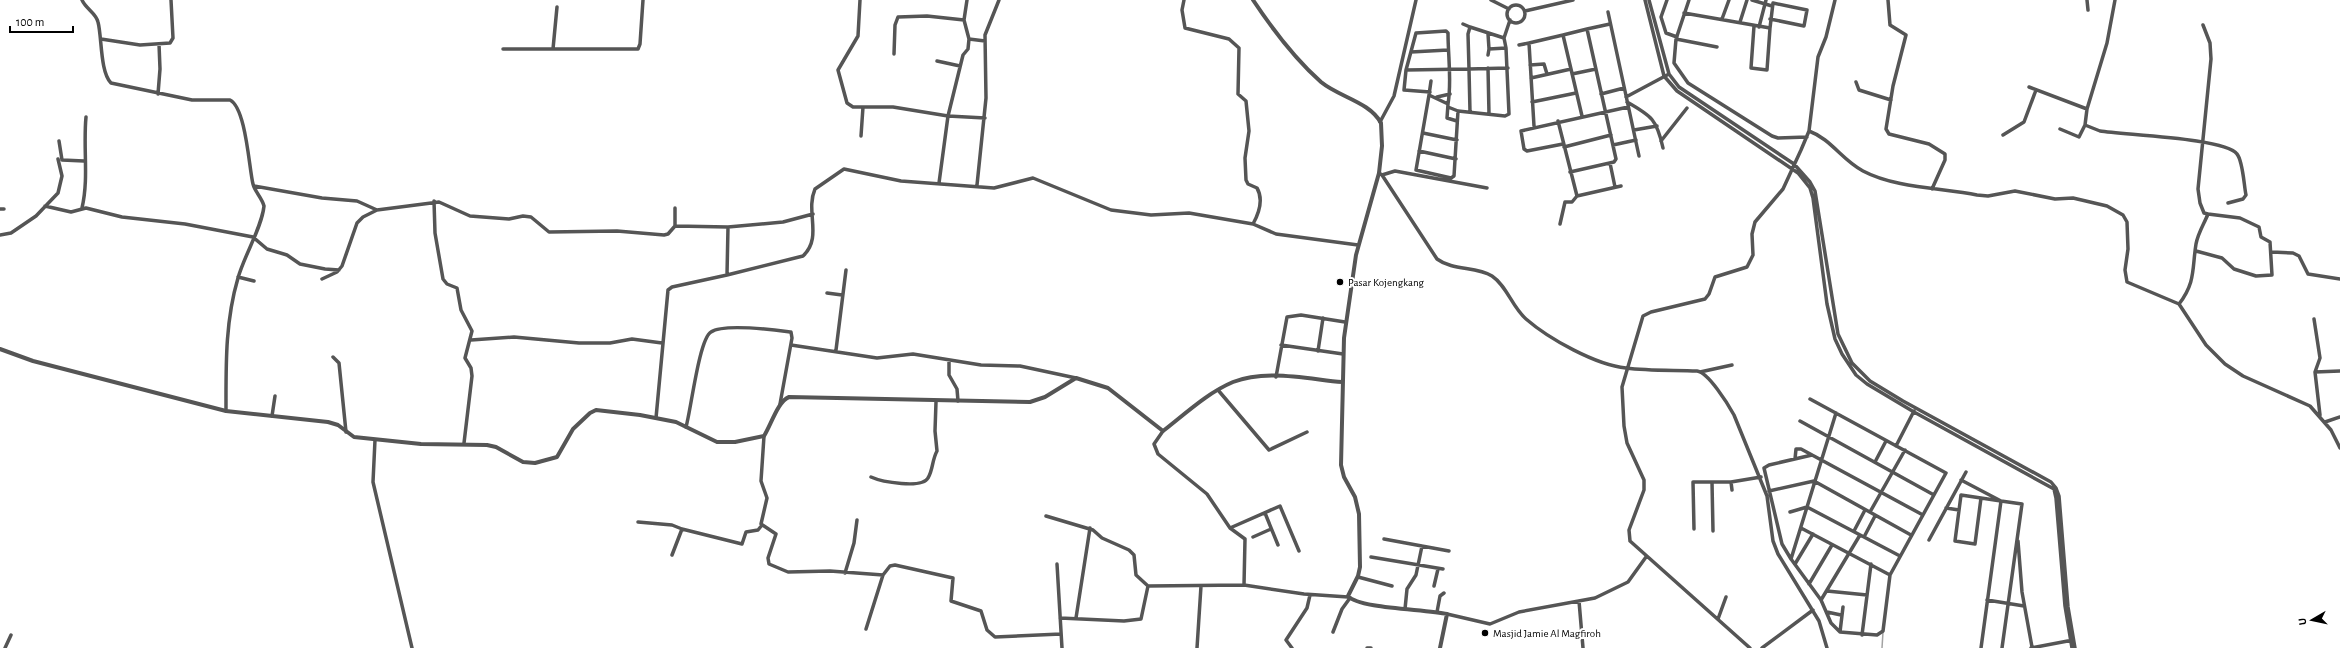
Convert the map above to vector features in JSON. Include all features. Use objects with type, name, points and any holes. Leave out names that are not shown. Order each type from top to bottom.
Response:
[{"type":"street","points":[[82,0],[97,18],[104,66],[109,81],[113,84],[158,94],[197,100],[233,101],[249,148],[254,186],[264,208],[238,277],[227,332],[226,411]]},
{"type":"street","points":[[101,39],[140,45],[170,44],[172,41],[171,0]]},
{"type":"street","points":[[504,49],[639,48],[644,0]]},
{"type":"street","points":[[860,0],[858,36],[841,63],[838,72],[846,102],[853,107],[893,107],[948,116],[984,118]]},
{"type":"street","points":[[939,183],[948,116],[963,55],[968,49],[969,39],[964,20],[967,0]]},
{"type":"street","points":[[977,185],[984,118],[986,74],[985,33],[999,0]]},
{"type":"street","points":[[1184,0],[1182,10],[1186,29],[1229,39],[1238,48],[1238,94],[1246,102],[1249,131],[1245,158],[1246,180],[1248,184],[1257,188],[1260,198],[1260,211],[1253,224]]},
{"type":"street","points":[[1253,0],[1285,45],[1321,82],[1357,102],[1380,122]]},
{"type":"street","points":[[1333,632],[1342,609],[1349,598],[1358,577],[1360,567],[1359,514],[1355,497],[1344,477],[1341,464],[1342,382],[1345,322],[1358,245],[1381,174],[1382,142],[1380,122],[1394,96],[1416,0]]},
{"type":"street","points":[[1491,0],[1509,9]]},
{"type":"street","points":[[1518,5],[1519,0]]},
{"type":"street","points":[[1525,11],[1573,0]]},
{"type":"street","points":[[1645,0],[1664,76],[1677,91],[1792,168],[1810,188],[1813,198],[1828,304],[1835,339],[1842,354],[1856,375],[1867,384],[2050,486],[2057,492],[2065,599],[2074,648]]},
{"type":"street","points":[[1649,0],[1669,74],[1679,87],[1794,164],[1810,182],[1814,191],[1838,334],[1843,347],[1852,363],[1870,381],[1915,410]]},
{"type":"street","points":[[1667,0],[1662,20],[1666,33],[1676,38],[1717,47]]},
{"type":"street","points":[[1689,0],[1676,38],[1674,64],[1688,84],[1772,136],[1778,138],[1807,137]]},
{"type":"street","points":[[1722,19],[1729,0]]},
{"type":"street","points":[[1740,22],[1747,0]]},
{"type":"street","points":[[1752,0],[1765,5],[1772,6],[1773,3],[1807,10],[1804,26],[1770,19]]},
{"type":"street","points":[[1759,27],[1766,0]]},
{"type":"street","points":[[1750,648],[1646,557],[1633,545],[1628,536],[1630,524],[1644,490],[1644,480],[1628,443],[1624,426],[1622,387],[1643,316],[1651,312],[1705,298],[1709,294],[1715,276],[1747,267],[1753,255],[1752,234],[1755,222],[1783,189],[1807,137],[1817,64],[1835,0]]},
{"type":"street","points":[[1888,0],[1890,24],[1906,35],[1890,100],[1886,127],[1888,133],[1929,144],[1945,154],[1945,160],[1932,189]]},
{"type":"street","points":[[2087,0],[2088,10]]},
{"type":"street","points":[[2060,129],[2079,137],[2085,125],[2088,109],[2107,43],[2115,0]]},
{"type":"street","points":[[1457,121],[1447,118],[1448,105],[1450,94],[1448,31],[1416,33],[1406,70],[1403,86],[1404,90],[1429,94],[1437,97],[1448,105],[1458,111],[1505,116],[1509,114],[1508,68],[1504,38],[1510,20],[1507,14],[1513,5],[1518,5],[1525,11]]},
{"type":"street","points":[[1754,26],[1751,68],[1767,70],[1772,6]]},
{"type":"street","points":[[553,49],[557,7]]},
{"type":"street","points":[[1510,20],[1514,22],[1522,21],[1525,11]]},
{"type":"street","points":[[1608,12],[1639,156]]},
{"type":"street","points":[[1684,13],[1770,28]]},
{"type":"street","points":[[894,54],[895,25],[898,17],[928,16],[964,20]]},
{"type":"street","points":[[1463,24],[1488,34],[1504,38]]},
{"type":"street","points":[[1519,45],[1610,24]]},
{"type":"street","points":[[2196,251],[2222,258],[2234,269],[2259,276],[2272,275],[2272,252],[2270,242],[2261,237],[2257,225],[2234,217],[2204,213],[2201,206],[2198,189],[2211,59],[2210,43],[2202,25]]},
{"type":"street","points":[[1470,27],[1468,34],[1470,112]]},
{"type":"street","points":[[1570,172],[1610,163],[1616,160],[1587,30]]},
{"type":"street","points":[[1488,34],[1488,55]]},
{"type":"street","points":[[1564,35],[1582,116]]},
{"type":"street","points":[[969,39],[985,40]]},
{"type":"street","points":[[1529,43],[1534,126]]},
{"type":"street","points":[[158,94],[160,69],[159,44]]},
{"type":"street","points":[[1489,49],[1506,48]]},
{"type":"street","points":[[1411,52],[1448,50]]},
{"type":"street","points":[[937,61],[960,66]]},
{"type":"street","points":[[1530,65],[1544,64],[1547,74]]},
{"type":"street","points":[[1488,68],[1489,114]]},
{"type":"street","points":[[1406,70],[1508,68]]},
{"type":"street","points":[[1531,78],[1571,69]]},
{"type":"street","points":[[1572,74],[1596,69]]},
{"type":"street","points":[[1626,97],[1669,74]]},
{"type":"street","points":[[1432,81],[1423,133],[1415,167],[1417,171],[1452,178],[1454,176],[1458,140],[1458,111]]},
{"type":"street","points":[[1856,82],[1859,90],[1890,100]]},
{"type":"street","points":[[2029,87],[2088,109]]},
{"type":"street","points":[[1601,94],[1624,88]]},
{"type":"street","points":[[2003,135],[2024,122],[2036,90]]},
{"type":"street","points":[[1532,102],[1576,93]]},
{"type":"street","points":[[1437,97],[1450,94]]},
{"type":"street","points":[[1627,102],[1649,114],[1657,126],[1663,148]]},
{"type":"street","points":[[862,136],[863,107]]},
{"type":"street","points":[[1611,135],[1564,145],[1526,150],[1521,131],[1534,126],[1628,107]]},
{"type":"street","points":[[1661,141],[1687,108]]},
{"type":"street","points":[[82,208],[86,183],[84,161],[86,117]]},
{"type":"street","points":[[1558,121],[1577,196]]},
{"type":"street","points":[[2085,125],[2100,131],[2118,134],[2202,142],[2226,146],[2238,155],[2246,195],[2243,199],[2228,203]]},
{"type":"street","points":[[1634,130],[1657,126]]},
{"type":"street","points":[[1809,130],[1822,136],[1862,171],[1890,180],[1932,189],[1988,196],[2015,191],[2055,199],[2073,198],[2107,206],[2123,215],[2127,222],[2128,249],[2125,274],[2127,282],[2179,304],[2206,345],[2225,364],[2263,386],[2299,399],[2320,415],[2340,448]]},
{"type":"street","points":[[1423,133],[1458,140]]},
{"type":"street","points":[[1613,146],[1636,140]]},
{"type":"street","points":[[59,141],[62,160],[84,161]]},
{"type":"street","points":[[1767,152],[1769,147]]},
{"type":"street","points":[[1419,151],[1456,159]]},
{"type":"street","points":[[0,235],[18,229],[41,211],[44,206],[58,193],[62,176],[58,159]]},
{"type":"street","points":[[1610,163],[1615,187]]},
{"type":"street","points":[[656,418],[668,290],[672,287],[803,256],[812,244],[813,194],[815,189],[842,170],[900,181],[977,185],[998,188],[1033,178],[1108,210],[1151,215],[1189,213],[1253,224],[1276,234],[1358,245]]},
{"type":"street","points":[[1381,174],[1395,171],[1487,188]]},
{"type":"street","points":[[1381,174],[1437,259],[1443,263],[1491,275],[1501,284],[1522,316],[1532,324],[1573,349],[1608,364],[1627,368],[1700,372],[1732,365]]},
{"type":"street","points":[[254,186],[316,198],[356,201],[377,210]]},
{"type":"street","points":[[1560,224],[1565,202],[1572,202],[1577,196],[1621,186]]},
{"type":"street","points":[[434,201],[435,233],[443,279],[446,284],[455,286],[458,289],[461,310],[471,327],[471,340],[465,358],[471,368],[472,376],[464,443]]},
{"type":"street","points":[[322,279],[339,270],[347,255],[357,224],[363,217],[377,210],[417,206],[434,201],[445,204],[470,216],[509,219],[523,216],[531,217],[549,232],[617,231],[664,235],[668,234],[675,226],[675,208]]},
{"type":"street","points":[[44,206],[71,212],[82,208],[122,218],[185,224],[253,237],[267,249],[286,255],[300,264],[339,270]]},
{"type":"street","points":[[675,226],[728,227],[783,222],[813,214]]},
{"type":"street","points":[[2179,304],[2188,290],[2194,273],[2198,237],[2208,214]]},
{"type":"street","points":[[727,275],[728,227]]},
{"type":"street","points":[[2272,252],[2293,253],[2298,256],[2308,274],[2340,279]]},
{"type":"street","points":[[836,350],[846,270]]},
{"type":"street","points":[[238,277],[254,281]]},
{"type":"street","points":[[827,293],[842,295]]},
{"type":"street","points":[[1276,377],[1287,317],[1301,315],[1345,322]]},
{"type":"street","points":[[1318,351],[1322,318]]},
{"type":"street","points":[[2314,319],[2320,358],[2315,372],[2320,415]]},
{"type":"street","points":[[638,522],[672,525],[682,530],[742,544],[746,532],[758,530],[762,525],[767,498],[761,481],[764,436],[772,424],[780,404],[791,345],[791,332],[747,328],[710,332],[701,351],[686,427]]},
{"type":"street","points":[[471,340],[514,337],[579,343],[610,343],[632,339],[662,343]]},
{"type":"street","points":[[791,345],[836,350],[876,358],[912,354],[986,366],[1020,366],[1048,370],[1108,388],[1163,431]]},
{"type":"street","points":[[1281,346],[1343,354]]},
{"type":"street","points":[[0,349],[33,361],[226,411],[332,423],[354,437],[376,440],[426,444],[464,443],[492,446],[523,462],[535,463],[549,461],[559,456],[573,430],[594,411],[616,411],[656,418],[686,427],[700,435],[720,442],[747,440],[764,436]]},
{"type":"street","points":[[333,357],[339,363],[346,432]]},
{"type":"street","points":[[949,360],[949,375],[957,389],[958,401]]},
{"type":"street","points":[[2315,372],[2340,371]]},
{"type":"street","points":[[1700,372],[1727,402],[1761,477],[1769,507],[1773,541],[1778,554],[1813,610],[1823,630],[1827,648]]},
{"type":"street","points":[[1244,585],[1246,541],[1230,528],[1207,494],[1158,454],[1154,444],[1163,431],[1218,390],[1237,381],[1276,377],[1342,382]]},
{"type":"street","points":[[780,404],[789,398],[810,397],[936,402],[1034,402],[1076,378]]},
{"type":"street","points":[[1218,390],[1269,450],[1307,432]]},
{"type":"street","points":[[272,416],[275,396]]},
{"type":"street","points":[[1810,399],[1946,473],[1890,575],[1883,631],[1877,635],[1862,635],[1840,632],[1831,623],[1822,600],[1791,559],[1782,544],[1769,491],[1765,467],[1812,455]]},
{"type":"street","points":[[871,477],[909,484],[924,482],[927,479],[933,457],[937,451],[935,431],[936,402]]},
{"type":"street","points":[[1896,446],[1915,410]]},
{"type":"street","points":[[1791,559],[1836,413]]},
{"type":"street","points":[[2325,422],[2340,417]]},
{"type":"street","points":[[1800,421],[1934,495]]},
{"type":"street","points":[[376,440],[373,482],[412,648]]},
{"type":"street","points":[[1875,462],[1886,441]]},
{"type":"street","points":[[1795,459],[1797,448],[1923,515]]},
{"type":"street","points":[[1870,512],[1905,450]]},
{"type":"street","points":[[1929,540],[1966,472]]},
{"type":"street","points":[[1694,529],[1694,482],[1731,482],[1761,477]]},
{"type":"street","points":[[1961,480],[2001,501]]},
{"type":"street","points":[[1712,482],[1713,531]]},
{"type":"street","points":[[1731,482],[1732,490]]},
{"type":"street","points":[[1769,491],[1814,482],[1911,536]]},
{"type":"street","points":[[1981,498],[1975,544],[1955,541],[1961,495],[2022,504],[2002,648]]},
{"type":"street","points":[[1981,648],[2001,501]]},
{"type":"street","points":[[1230,528],[1280,506],[1299,551]]},
{"type":"street","points":[[1790,512],[1807,507],[1900,556]]},
{"type":"street","points":[[1946,508],[1959,510]]},
{"type":"street","points":[[1799,510],[1804,518]]},
{"type":"street","points":[[1854,531],[1865,510]]},
{"type":"street","points":[[1265,513],[1278,545]]},
{"type":"street","points":[[1046,516],[1090,528],[1096,531],[1102,538],[1132,552],[1135,573],[1148,586],[1244,585],[1310,595],[1349,598],[1380,606],[1437,612],[1490,624],[1519,612],[1579,601],[1606,594],[1628,582],[1646,557]]},
{"type":"street","points":[[1864,537],[1875,516]]},
{"type":"street","points":[[845,573],[854,543],[857,520]]},
{"type":"street","points":[[762,525],[776,533],[768,558],[769,564],[774,568],[788,572],[818,571],[882,575]]},
{"type":"street","points":[[1076,618],[1090,528]]},
{"type":"street","points":[[1801,528],[1890,575]]},
{"type":"street","points":[[1253,537],[1271,529]]},
{"type":"street","points":[[672,555],[682,530]]},
{"type":"street","points":[[2018,533],[2024,606],[2031,648],[2072,640]]},
{"type":"street","points":[[1795,564],[1813,534]]},
{"type":"street","points":[[1822,600],[1860,535]]},
{"type":"street","points":[[1384,539],[1449,551]]},
{"type":"street","points":[[1809,584],[1832,545]]},
{"type":"street","points":[[1405,609],[1407,589],[1415,578],[1422,546]]},
{"type":"street","points":[[1371,557],[1443,570]]},
{"type":"street","points":[[1057,564],[1062,648]]},
{"type":"street","points":[[1862,635],[1871,564]]},
{"type":"street","points":[[866,629],[882,575],[890,566],[895,565],[953,578],[951,601],[981,611],[987,630],[995,637],[1061,634]]},
{"type":"street","points":[[1434,586],[1438,569]]},
{"type":"street","points":[[1358,577],[1392,586]]},
{"type":"street","points":[[1060,618],[1124,621],[1141,619],[1148,586]]},
{"type":"street","points":[[1197,648],[1201,586]]},
{"type":"street","points":[[1827,591],[1867,595]]},
{"type":"street","points":[[1437,612],[1440,596],[1444,593]]},
{"type":"street","points":[[1292,648],[1286,640],[1307,608],[1310,595]]},
{"type":"street","points":[[1718,620],[1726,597]]},
{"type":"street","points":[[1988,600],[2024,606]]},
{"type":"street","points":[[1579,601],[1583,648]]},
{"type":"street","points":[[1840,632],[1843,607]]},
{"type":"street","points":[[1762,648],[1813,610]]},
{"type":"street","points":[[1827,612],[1841,615]]},
{"type":"street","points":[[1440,648],[1447,614]]},
{"type":"street","points":[[5,648],[11,635]]},
{"type":"waterway","points":[[1882,648],[1883,632]]},
{"type":"place","name":"Pasar Kojengkang","points":[[1340,282]]},
{"type":"place","name":"Masjid Jamie Al Magfiroh","points":[[1485,633]]}]
